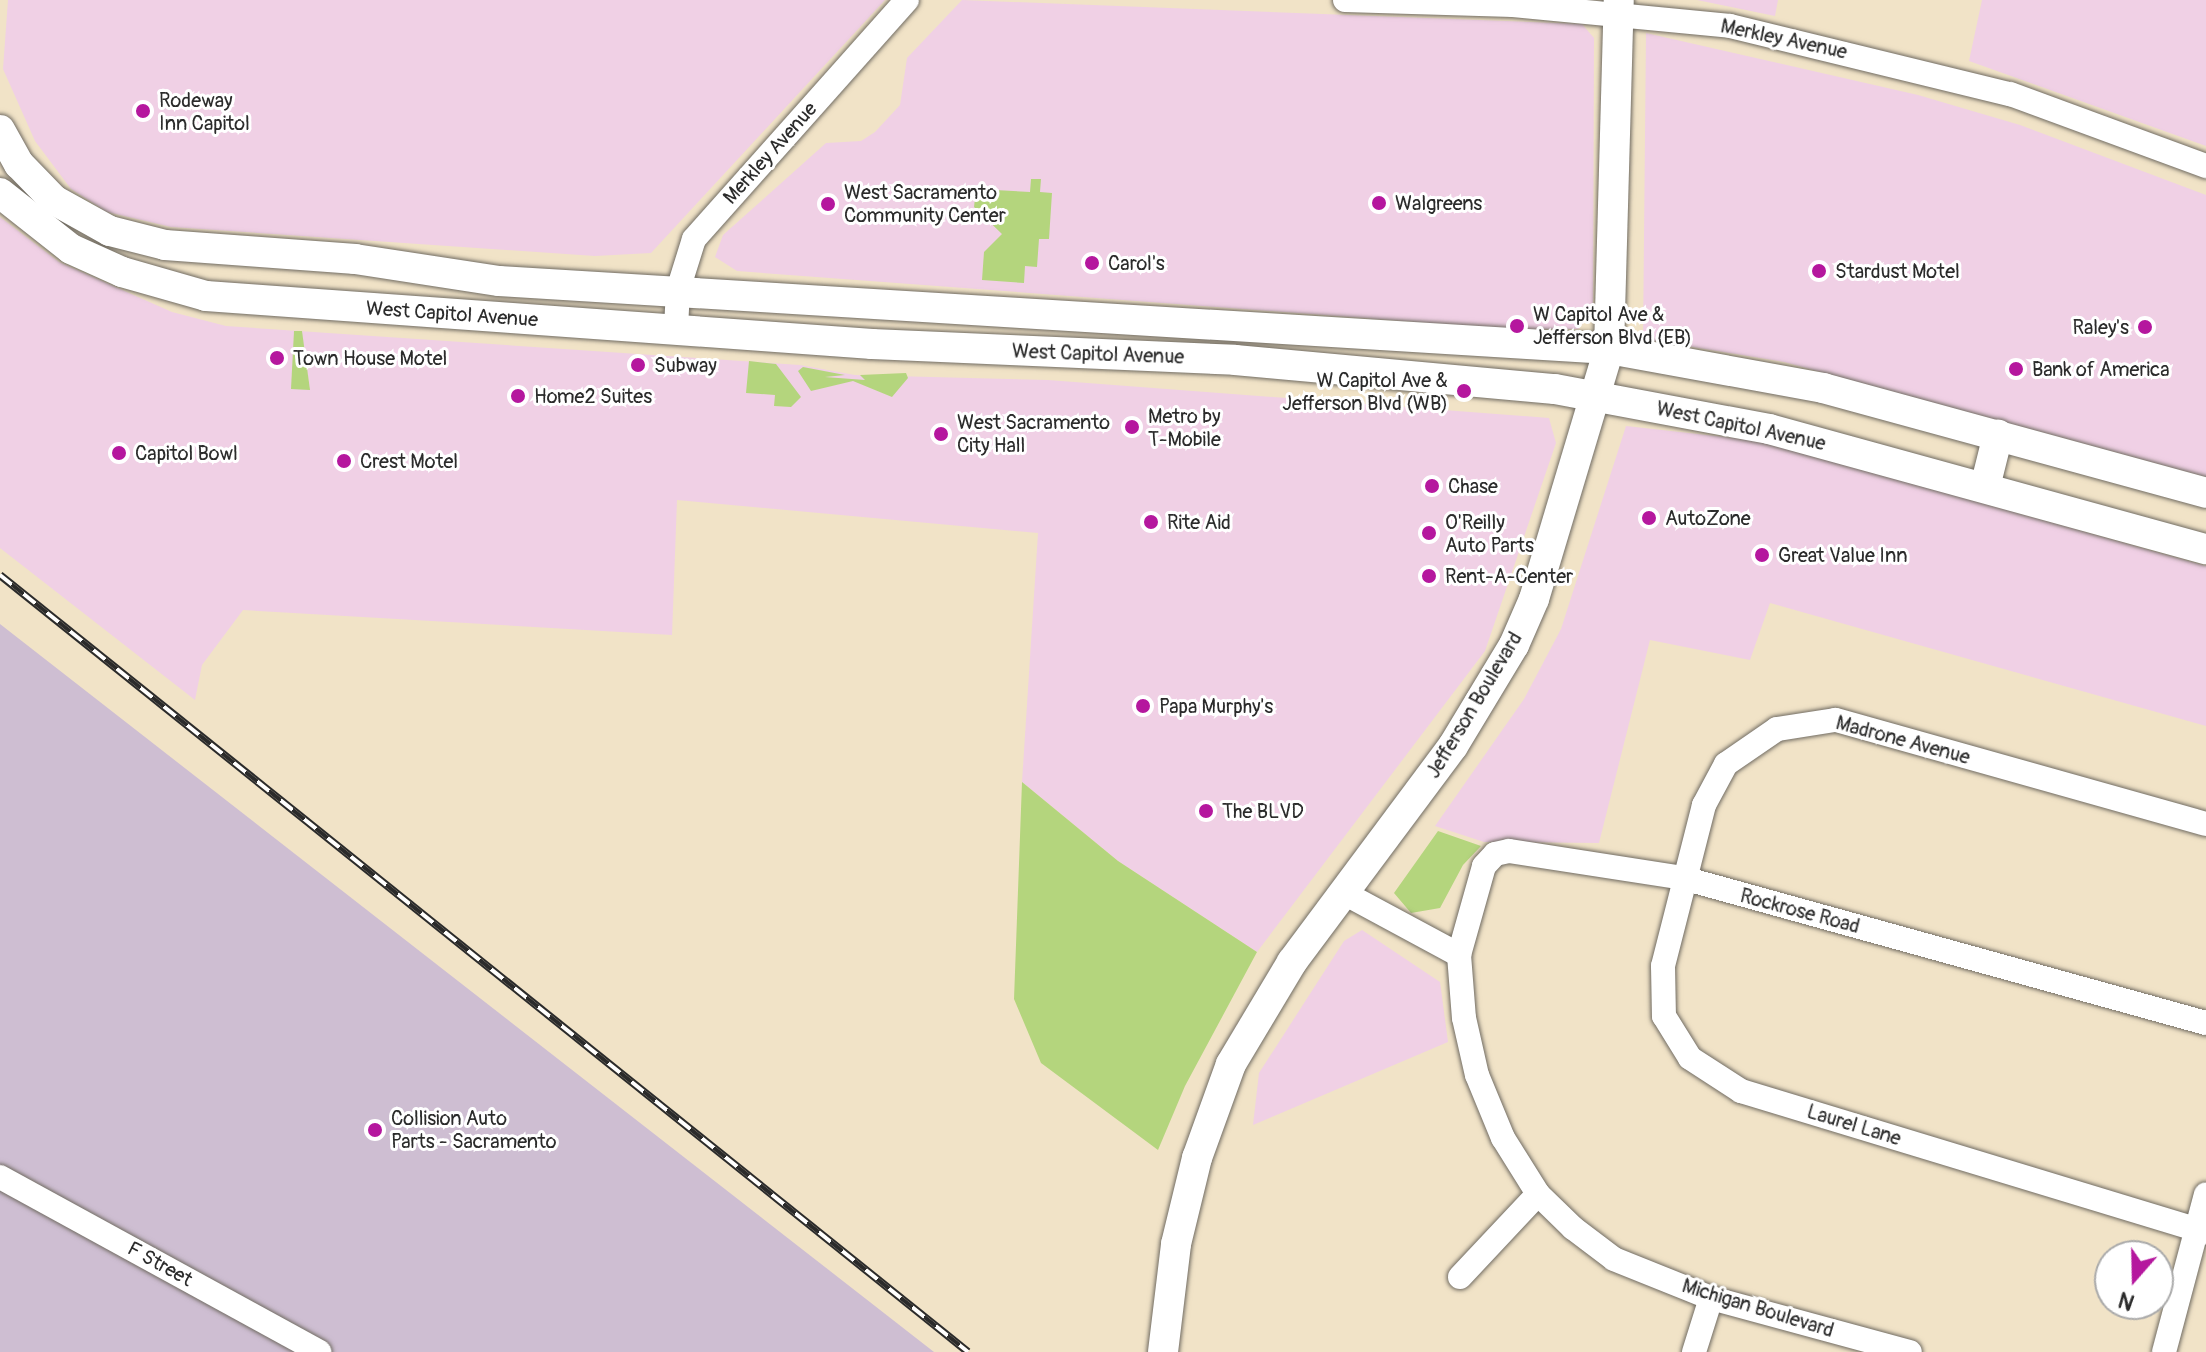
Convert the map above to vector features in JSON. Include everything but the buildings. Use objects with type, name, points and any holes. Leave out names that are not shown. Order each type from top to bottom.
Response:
[{"type":"main road","name":"Jefferson Boulevard","points":[[1163,1352],[1179,1230],[1197,1158],[1231,1064],[1292,962],[1453,746],[1514,645],[1534,599],[1609,349],[1619,7]]},
{"type":"main road","name":"West Capitol Avenue","points":[[0,130],[10,170],[91,222],[165,245],[355,259],[499,281],[1609,349],[1814,386],[2206,493]]},
{"type":"main road","name":"West Capitol Avenue","points":[[0,193],[71,249],[189,293],[1026,351],[1384,371],[1596,397],[1769,429],[2206,549]]},
{"type":"main road","points":[[1026,351],[1031,334],[1074,317]]},
{"type":"main road","points":[[1204,359],[1211,346],[1280,330]]},
{"type":"main road","points":[[1985,487],[1998,435]]},
{"type":"street","name":"Merkley Avenue","points":[[676,328],[678,290],[694,239],[907,0]]},
{"type":"street","name":"Merkley Avenue","points":[[1345,0],[1619,7],[1730,26],[2010,94],[2206,166]]},
{"type":"street","name":"Madrone Avenue","points":[[1683,878],[1704,805],[1726,764],[1777,729],[1805,722],[1835,720],[2206,824]]},
{"type":"street","name":"Rockrose Road","points":[[1459,955],[1478,882],[1495,854],[1526,852],[1683,878],[2206,1023]]},
{"type":"street","name":"Laurel Lane","points":[[1683,878],[1663,966],[1664,1016],[1690,1058],[1741,1091],[2201,1230]]},
{"type":"street","points":[[1344,893],[1459,955]]},
{"type":"street","name":"Michigan Boulevard","points":[[1459,955],[1464,1018],[1477,1075],[1503,1138],[1538,1194],[1614,1259],[1711,1298],[1910,1352]]},
{"type":"street","name":"F Street","points":[[0,1177],[319,1352]]},
{"type":"street","points":[[1460,1277],[1538,1194]]},
{"type":"street","points":[[2164,1352],[2201,1230],[2206,1194]]},
{"type":"street","points":[[1694,1352],[1711,1298]]},
{"type":"shaded area","points":[[8,0],[885,0],[651,253],[595,256],[171,227],[107,212],[71,189],[35,141],[3,69]]},
{"type":"shaded area","points":[[962,0],[1582,24],[1594,38],[1593,312],[1578,329],[1510,329],[737,271],[715,257],[723,235],[826,143],[861,141],[875,132],[900,105],[907,58]]},
{"type":"shaded area","points":[[1697,0],[1778,0],[1775,16]]},
{"type":"shaded area","points":[[1982,0],[2206,0],[2206,146],[1969,61]]},
{"type":"shaded area","points":[[1646,33],[1918,95],[2020,125],[2206,195],[2206,477],[1784,362],[1643,339]]},
{"type":"shaded area","points":[[0,217],[59,262],[172,312],[226,326],[800,365],[855,375],[1048,380],[1549,418],[1556,443],[1485,651],[1257,952],[1118,861],[1022,782],[1038,533],[677,500],[672,635],[243,610],[202,665],[195,700],[0,548]]},
{"type":"shaded area","points":[[1626,426],[1761,441],[2206,566],[2206,726],[1770,603],[1750,660],[1650,640],[1599,843],[1484,842],[1435,826],[1524,699],[1561,629]]},
{"type":"shaded area","points":[[0,624],[934,1352],[0,1352]]},
{"type":"shaded area","points":[[1362,930],[1440,982],[1448,1042],[1253,1125],[1259,1073],[1344,941]]},
{"type":"green space","points":[[1031,179],[1041,179],[1040,192],[1052,193],[1049,239],[1039,239],[1037,267],[1025,266],[1024,283],[982,280],[984,252],[1002,234],[974,207],[976,189],[1030,192]]},
{"type":"green space","points":[[294,331],[302,331],[310,390],[291,389]]},
{"type":"green space","points":[[749,361],[776,364],[801,397],[791,407],[774,406],[775,395],[746,393]]},
{"type":"green space","points":[[803,367],[845,375],[825,377],[865,380],[860,375],[906,373],[908,378],[892,397],[853,381],[811,391],[798,371]]},
{"type":"green space","points":[[1022,782],[1118,861],[1257,952],[1185,1086],[1158,1150],[1041,1063],[1014,999]]},
{"type":"green space","points":[[1438,831],[1481,846],[1463,865],[1440,908],[1411,913],[1394,893]]},
{"type":"railway","points":[[0,575],[968,1352]]},
{"type":"place","name":"Rodeway Inn Capitol","points":[[143,111]]},
{"type":"place","name":"Walgreens","points":[[1379,203]]},
{"type":"place","name":"West Sacramento Community Center","points":[[828,204]]},
{"type":"place","name":"Carol's","points":[[1092,263]]},
{"type":"place","name":"Stardust Motel","points":[[1819,271]]},
{"type":"place","name":"W Capitol Ave & Jefferson Blvd (EB)","points":[[1517,326]]},
{"type":"place","name":"Raley's","points":[[2145,327]]},
{"type":"place","name":"Town House Motel","points":[[277,358]]},
{"type":"place","name":"Subway","points":[[638,365]]},
{"type":"place","name":"Bank of America","points":[[2016,369]]},
{"type":"place","name":"W Capitol Ave & Jefferson Blvd (WB)","points":[[1464,391]]},
{"type":"place","name":"Home2 Suites","points":[[518,396]]},
{"type":"place","name":"Metro by T-Mobile","points":[[1132,427]]},
{"type":"place","name":"West Sacramento City Hall","points":[[941,434]]},
{"type":"place","name":"Capitol Bowl","points":[[119,453]]},
{"type":"place","name":"Crest Motel","points":[[344,461]]},
{"type":"place","name":"Chase","points":[[1432,486]]},
{"type":"place","name":"AutoZone","points":[[1649,518]]},
{"type":"place","name":"Rite Aid","points":[[1151,522]]},
{"type":"place","name":"O'Reilly Auto Parts","points":[[1429,533]]},
{"type":"place","name":"Great Value Inn","points":[[1762,555]]},
{"type":"place","name":"Rent-A-Center","points":[[1429,576]]},
{"type":"place","name":"Papa Murphy's","points":[[1143,706]]},
{"type":"place","name":"The BLVD","points":[[1206,811]]},
{"type":"place","name":"Collision Auto Parts - Sacramento","points":[[375,1130]]}]
